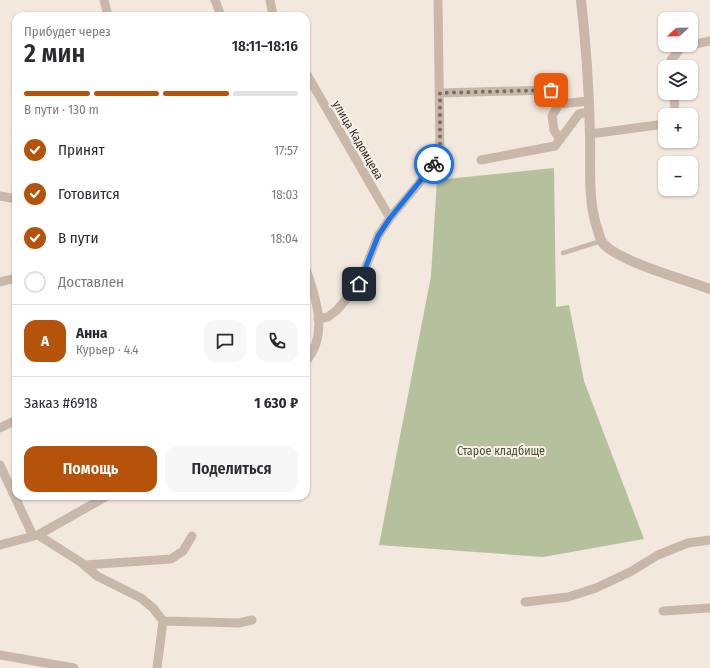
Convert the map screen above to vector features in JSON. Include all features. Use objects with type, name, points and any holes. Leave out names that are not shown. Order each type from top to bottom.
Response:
[{"type":"street","points":[[104,0],[107,12]]},
{"type":"street","points":[[216,0],[220,12]]},
{"type":"street","points":[[270,0],[272,12]]},
{"type":"street","points":[[318,319],[328,318],[337,310],[359,284],[378,236],[390,218],[434,165],[440,152],[438,0]]},
{"type":"street","points":[[581,0],[584,25],[589,112],[591,202],[601,241],[610,250],[630,260],[710,289]]},
{"type":"street","points":[[698,43],[710,41]]},
{"type":"street","points":[[671,60],[678,52]]},
{"type":"street","name":"улица Кадомцева","points":[[310,80],[390,218]]},
{"type":"street","points":[[440,93],[551,90],[559,104]]},
{"type":"street","points":[[559,104],[588,101]]},
{"type":"street","points":[[559,104],[552,116],[554,130],[560,140]]},
{"type":"street","points":[[481,160],[555,146],[579,114],[589,112]]},
{"type":"street","points":[[590,134],[658,125]]},
{"type":"street","points":[[0,196],[12,198]]},
{"type":"street","points":[[0,282],[12,279]]},
{"type":"street","points":[[310,292],[317,306],[318,319],[318,340],[310,354]]},
{"type":"street","points":[[0,428],[12,422]]},
{"type":"street","points":[[0,465],[12,489]]},
{"type":"street","points":[[18,500],[36,536],[108,582],[141,598],[153,608],[163,621],[158,668]]},
{"type":"street","points":[[0,545],[36,536],[100,500]]},
{"type":"street","points":[[85,566],[171,559],[183,551],[192,536]]},
{"type":"street","points":[[525,602],[568,597],[596,588],[630,572],[658,555],[688,543],[710,540]]},
{"type":"street","points":[[663,611],[710,608]]},
{"type":"street","points":[[163,621],[238,623],[252,620]]},
{"type":"street","points":[[0,656],[74,668]]},
{"type":"lane","points":[[563,253],[601,241]]},
{"type":"green space","name":"Старое кладбище","points":[[554,168],[556,307],[569,305],[584,381],[644,539],[543,557],[379,545],[431,276],[437,180]]},
{"type":"way so far","points":[[434,164],[440,152],[440,93],[551,90]]},
{"type":"route","points":[[359,284],[378,236],[390,218],[434,164]]}]
